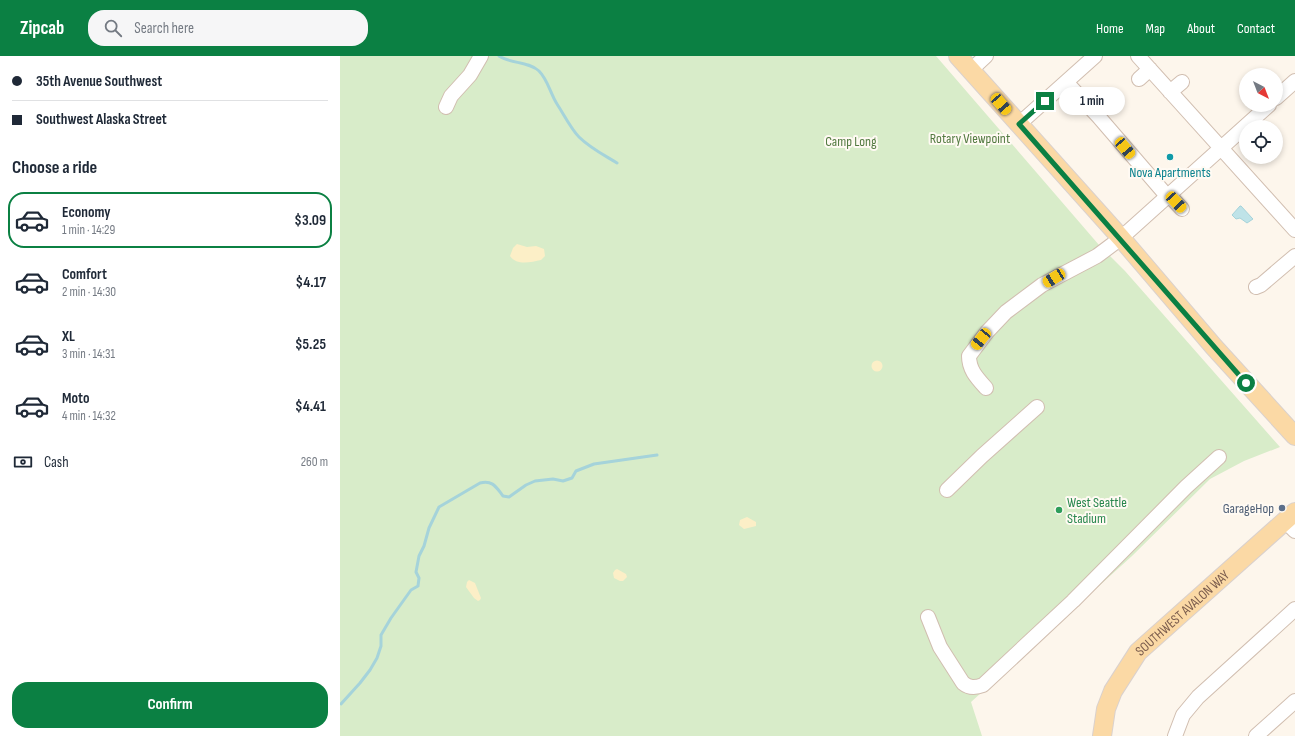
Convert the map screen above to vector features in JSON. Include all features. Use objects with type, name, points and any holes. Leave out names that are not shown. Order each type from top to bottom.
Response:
[{"type":"main road","points":[[958,56],[1121,238],[1214,347],[1295,436]]},
{"type":"main road","name":"SOUTHWEST AVALON WAY","points":[[1102,736],[1106,709],[1113,691],[1138,652],[1292,521]]},
{"type":"street","points":[[446,107],[451,96],[470,75],[481,56]]},
{"type":"street","points":[[971,70],[986,56]]},
{"type":"street","points":[[1138,56],[1295,230]]},
{"type":"street","points":[[1019,124],[1066,82],[1092,62]]},
{"type":"street","points":[[1139,79],[1150,69]]},
{"type":"street","points":[[1283,92],[1295,81]]},
{"type":"street","points":[[1066,82],[1182,209]]},
{"type":"street","points":[[1170,92],[1182,82]]},
{"type":"street","points":[[986,388],[973,374],[969,356],[987,332],[1006,312],[1042,285],[1097,256],[1121,238],[1261,112]]},
{"type":"street","points":[[1256,287],[1261,285],[1295,256]]},
{"type":"street","points":[[947,490],[982,456],[1038,407]]},
{"type":"street","points":[[928,617],[940,647],[963,683],[966,686],[974,688],[983,685],[1073,601],[1186,487],[1219,457]]},
{"type":"street","points":[[1175,736],[1183,715],[1198,697],[1295,609]]},
{"type":"street","points":[[1256,736],[1295,701]]},
{"type":"green space","points":[[340,56],[936,56],[1099,245],[1125,271],[1280,447],[1244,461],[1210,479],[1132,556],[971,702],[982,736],[340,736]]},
{"type":"sand","points":[[517,244],[527,247],[536,246],[544,249],[545,256],[541,260],[533,262],[516,261],[510,256],[513,248]]},
{"type":"sand","points":[[875,361],[879,361],[881,362],[881,370],[875,371],[872,368],[872,364]]},
{"type":"sand","points":[[747,517],[756,522],[756,526],[744,529],[739,525],[740,520]]},
{"type":"sand","points":[[617,569],[626,574],[627,577],[623,581],[614,578],[613,573]]},
{"type":"sand","points":[[469,580],[475,583],[481,598],[478,601],[466,587]]},
{"type":"water","points":[[1240,206],[1253,219],[1247,223],[1240,218],[1236,219],[1232,215]]},
{"type":"waterway","points":[[499,56],[504,59],[525,64],[539,71],[545,78],[557,104],[576,134],[592,148],[617,163]]},
{"type":"waterway","points":[[341,704],[370,670],[377,658],[381,646],[381,635],[411,590],[418,586],[419,578],[416,572],[419,556],[424,546],[429,528],[439,507],[484,482],[491,483],[503,496],[509,497],[526,485],[535,481],[553,479],[563,481],[572,478],[576,471],[594,464],[657,455]]},
{"type":"place","name":"Nova Apartments","points":[[1170,157]]},
{"type":"place","name":"GarageHop","points":[[1282,508]]},
{"type":"place","name":"West Seattle Stadium","points":[[1059,510]]},
{"type":"route","points":[[1045,101],[1019,124],[1121,238],[1246,383]]},
{"type":"park label","name":"Rotary Viewpoint","points":[[970,138]]},
{"type":"park label","name":"Camp Long","points":[[851,141]]}]
